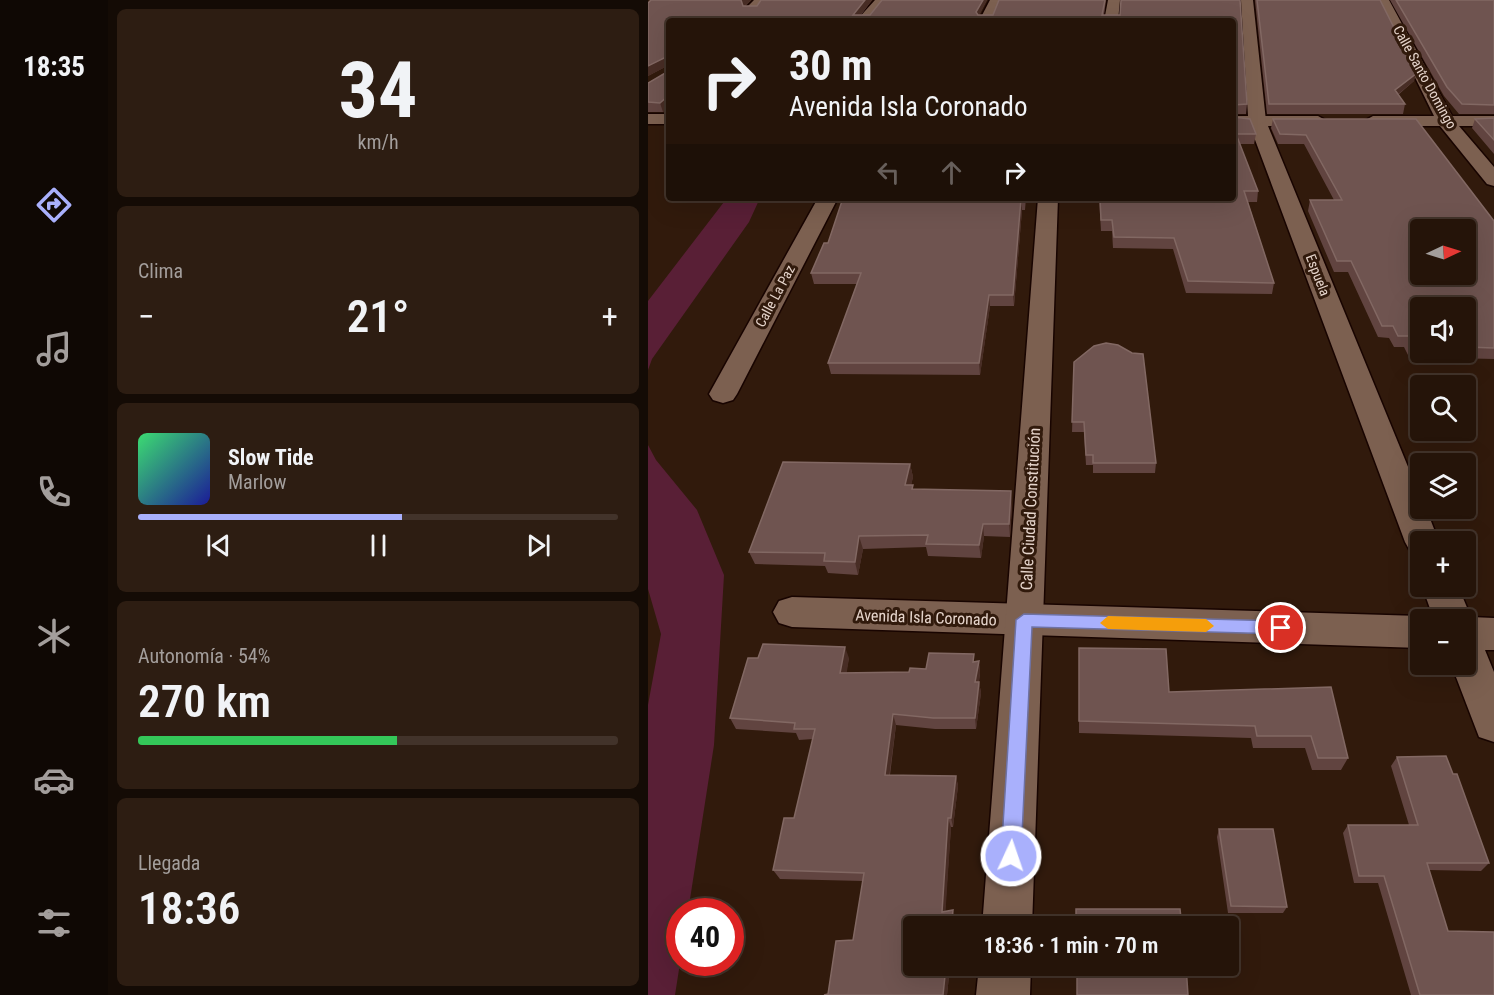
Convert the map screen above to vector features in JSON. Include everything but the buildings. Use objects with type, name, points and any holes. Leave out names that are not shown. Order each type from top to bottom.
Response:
[{"type":"street","points":[[866,18],[882,0]]},
{"type":"street","points":[[987,18],[996,0]]},
{"type":"street","points":[[1111,18],[1114,0]]},
{"type":"street","name":"Espuela","points":[[1247,0],[1245,121],[1417,531]]},
{"type":"street","name":"Calle Santo Domingo","points":[[1383,0],[1446,122],[1494,180]]},
{"type":"street","points":[[648,119],[666,119]]},
{"type":"street","points":[[1245,121],[1494,121]]},
{"type":"street","name":"Calle La Paz","points":[[723,394],[826,201]]},
{"type":"street","name":"Calle Ciudad Constitución","points":[[1008,916],[1048,201]]},
{"type":"street","name":"Avenida Isla Coronado","points":[[792,612],[1410,632]]},
{"type":"street","points":[[1476,633],[1494,634]]},
{"type":"street","points":[[1475,675],[1494,723]]},
{"type":"street","points":[[1003,995],[1004,976]]},
{"type":"shaded area","points":[[725,201],[759,201],[749,222],[652,359],[648,370],[648,301]]},
{"type":"shaded area","points":[[648,445],[656,460],[697,510],[724,575],[714,745],[690,898],[666,898],[666,976],[678,976],[675,995],[648,995],[648,705],[661,634],[648,589]]},
{"type":"slow traffic","points":[[1108,623],[1206,626]]},
{"type":"route","points":[[1011,856],[1024,620],[1281,628]]}]
